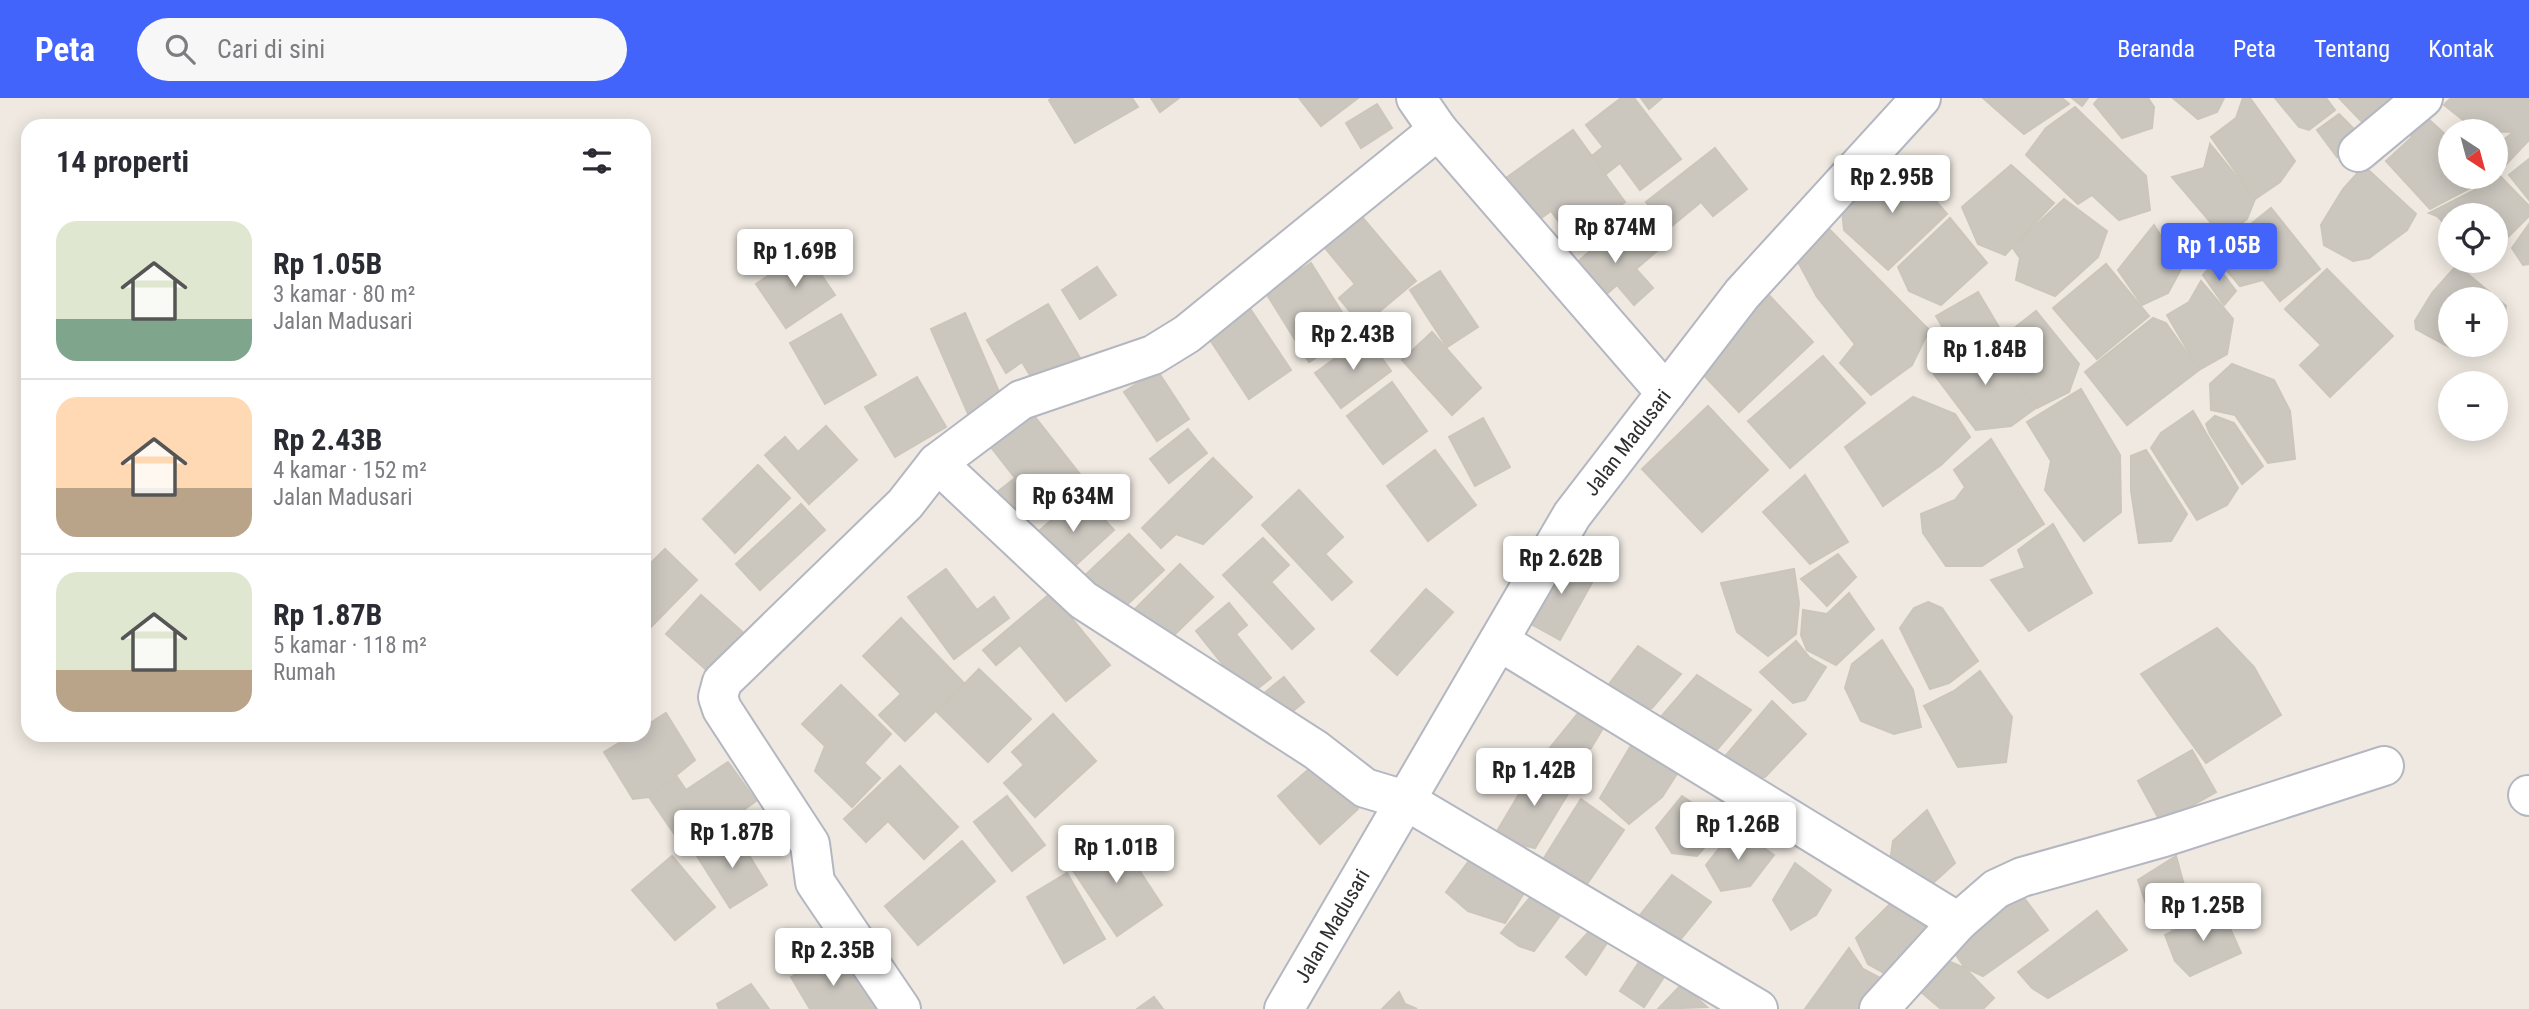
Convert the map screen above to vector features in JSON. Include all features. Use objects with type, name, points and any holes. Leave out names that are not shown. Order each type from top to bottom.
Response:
[{"type":"street","points":[[1416,98],[1437,130],[1666,393]]},
{"type":"street","name":"Jalan Madusari","points":[[1284,1009],[1572,515],[1742,294],[1921,98]]},
{"type":"street","points":[[2358,152],[2423,98]]},
{"type":"street","points":[[901,1009],[816,882],[810,844],[722,709],[718,697],[722,682],[905,504],[937,463],[1021,400],[1153,355],[1187,334],[1437,130]]},
{"type":"street","points":[[937,463],[1094,608],[1316,750],[1365,788],[1405,800],[1758,1009]]},
{"type":"street","points":[[1499,641],[1958,922]]},
{"type":"street","points":[[1879,1009],[1958,922],[1996,889],[2022,877],[2164,837],[2384,766]]},
{"type":"building","points":[[1132,98],[1138,107],[1075,143],[1049,100]]},
{"type":"building","points":[[1151,98],[1179,98],[1160,112]]},
{"type":"building","points":[[1299,98],[1358,98],[1321,126]]},
{"type":"building","points":[[1621,98],[1634,98],[1681,159],[1640,190],[1620,163],[1606,174],[1592,156],[1603,147],[1586,125]]},
{"type":"building","points":[[1641,98],[1662,98],[1649,109]]},
{"type":"building","points":[[1983,98],[2062,98],[2069,104],[2024,134]]},
{"type":"building","points":[[2072,98],[2088,98],[2082,106]]},
{"type":"building","points":[[2099,98],[2148,98],[2154,107],[2152,128],[2122,138],[2094,104]]},
{"type":"building","points":[[2173,98],[2224,98],[2217,112],[2198,119]]},
{"type":"building","points":[[2243,98],[2250,98],[2295,161],[2280,182],[2255,199],[2211,137],[2236,118]]},
{"type":"building","points":[[2275,98],[2326,98],[2335,110],[2309,130],[2299,127]]},
{"type":"building","points":[[2339,98],[2402,98],[2364,124]]},
{"type":"building","points":[[2451,98],[2529,98],[2529,140],[2508,162],[2508,136],[2513,132],[2508,132],[2508,119],[2462,119],[2444,105]]},
{"type":"building","points":[[1377,104],[1392,128],[1361,148],[1346,123]]},
{"type":"building","points":[[2075,107],[2146,176],[2150,210],[2119,220],[2092,195],[2078,204],[2026,155],[2046,128]]},
{"type":"building","points":[[2339,114],[2361,136],[2337,157],[2317,130]]},
{"type":"building","points":[[2424,115],[2438,128],[2438,189],[2468,189],[2430,209],[2386,161],[2411,138],[2416,124]]},
{"type":"building","points":[[1573,130],[1625,202],[1572,240],[1551,211],[1537,221],[1506,178]]},
{"type":"building","points":[[2210,144],[2255,199],[2247,219],[2224,238],[2172,177],[2204,168]]},
{"type":"building","points":[[1715,148],[1747,189],[1713,216],[1701,202],[1668,229],[1646,202]]},
{"type":"building","points":[[2529,159],[2529,200],[2509,175]]},
{"type":"building","points":[[1900,160],[1947,214],[1888,270],[1844,230],[1842,210]]},
{"type":"building","points":[[2011,165],[2054,203],[2005,255],[1978,244],[1962,207]]},
{"type":"building","points":[[2364,166],[2416,214],[2407,230],[2369,258],[2353,261],[2324,245],[2321,225],[2343,189]]},
{"type":"building","points":[[2508,184],[2529,206],[2529,216],[2508,237],[2508,203],[2449,203],[2475,190],[2508,189]]},
{"type":"building","points":[[2064,199],[2107,231],[2098,257],[2055,296],[2016,280],[2020,258],[2012,247]]},
{"type":"building","points":[[1352,205],[1416,281],[1362,326],[1339,298],[1355,284],[1315,236]]},
{"type":"building","points":[[2271,208],[2320,269],[2280,301],[2263,280],[2240,286],[2219,261],[2220,249]]},
{"type":"building","points":[[2438,208],[2438,217],[2429,213]]},
{"type":"building","points":[[1628,218],[1657,251],[1636,269],[1653,288],[1634,305],[1617,285],[1594,305],[1566,272]]},
{"type":"building","points":[[1950,218],[1987,263],[1941,305],[1909,291],[1898,267]]},
{"type":"building","points":[[2529,224],[2529,264],[2523,265],[2512,248]]},
{"type":"building","points":[[2154,225],[2181,269],[2168,293],[2142,305],[2118,270]]},
{"type":"building","points":[[1829,229],[1929,330],[1912,365],[1871,395],[1840,363],[1855,344],[1817,297],[1798,262]]},
{"type":"building","points":[[805,251],[835,295],[786,328],[756,284]]},
{"type":"building","points":[[2214,262],[2236,291],[2224,305],[2203,275]]},
{"type":"building","points":[[1311,263],[1355,333],[1309,362],[1266,293]]},
{"type":"building","points":[[2106,264],[2149,316],[2097,359],[2053,308]]},
{"type":"building","points":[[1097,267],[1116,295],[1080,319],[1062,290]]},
{"type":"building","points":[[2327,269],[2393,336],[2330,397],[2300,365],[2321,345],[2285,309]]},
{"type":"building","points":[[1440,271],[1478,327],[1447,347],[1410,290]]},
{"type":"building","points":[[2450,273],[2467,273],[2483,287],[2438,287],[2438,341],[2416,329],[2415,321],[2432,293]]},
{"type":"building","points":[[2201,281],[2233,319],[2227,354],[2199,370],[2167,315],[2189,302]]},
{"type":"building","points":[[1978,292],[2000,329],[1960,356],[1936,316]]},
{"type":"building","points":[[1767,293],[1813,342],[1739,412],[1692,363]]},
{"type":"building","points":[[1245,301],[1291,370],[1249,399],[1203,329]]},
{"type":"building","points":[[1048,304],[1083,363],[1039,390],[1022,362],[1006,373],[987,340]]},
{"type":"building","points":[[2036,311],[2079,364],[2069,392],[2037,408],[1989,348]]},
{"type":"building","points":[[965,313],[1006,408],[972,423],[931,329]]},
{"type":"building","points":[[841,314],[876,375],[825,404],[790,343]]},
{"type":"building","points":[[2153,318],[2166,323],[2199,370],[2127,425],[2085,372]]},
{"type":"building","points":[[1432,332],[1481,388],[1452,415],[1402,360]]},
{"type":"building","points":[[1984,335],[2037,407],[2011,426],[1976,430],[1933,373]]},
{"type":"building","points":[[1366,336],[1391,371],[1341,408],[1315,373]]},
{"type":"building","points":[[1823,356],[1865,403],[1790,468],[1748,421]]},
{"type":"building","points":[[2232,364],[2274,380],[2290,411],[2295,459],[2268,463],[2235,415],[2211,410],[2210,384]]},
{"type":"building","points":[[1157,370],[1189,419],[1157,441],[1124,392]]},
{"type":"building","points":[[917,377],[946,427],[895,457],[865,407]]},
{"type":"building","points":[[1392,382],[1427,431],[1383,464],[1347,416]]},
{"type":"building","points":[[2081,389],[2120,455],[2121,512],[2084,541],[2045,490],[2051,461],[2027,422]]},
{"type":"building","points":[[1913,397],[1955,414],[1970,437],[1941,465],[1883,506],[1845,447]]},
{"type":"building","points":[[1708,406],[1768,470],[1702,532],[1642,469]]},
{"type":"building","points":[[2193,411],[2238,488],[2227,505],[2197,520],[2151,448],[2161,433]]},
{"type":"building","points":[[1032,413],[1083,478],[1015,530],[991,497],[1015,478],[990,446]]},
{"type":"building","points":[[2215,416],[2234,423],[2263,466],[2242,484],[2206,424]]},
{"type":"building","points":[[1483,418],[1510,467],[1475,486],[1449,437]]},
{"type":"building","points":[[826,426],[857,460],[809,504],[765,455],[785,437],[798,452]]},
{"type":"building","points":[[1188,429],[1207,453],[1169,483],[1150,459]]},
{"type":"building","points":[[1991,439],[2044,524],[1982,566],[1946,566],[1923,533],[1921,514],[1955,500],[1965,487],[1954,470]]},
{"type":"building","points":[[1435,450],[1476,505],[1428,541],[1387,486]]},
{"type":"building","points":[[2146,450],[2187,514],[2171,541],[2139,543],[2131,491],[2131,456]]},
{"type":"building","points":[[1213,458],[1252,497],[1203,544],[1176,534],[1161,548],[1142,528]]},
{"type":"building","points":[[758,465],[790,498],[735,553],[703,519]]},
{"type":"building","points":[[1805,475],[1848,542],[1810,564],[1763,512]]},
{"type":"building","points":[[1299,490],[1343,537],[1325,554],[1352,582],[1332,600],[1262,525]]},
{"type":"building","points":[[1081,494],[1114,530],[1065,575],[1032,537]]},
{"type":"building","points":[[801,504],[825,530],[760,590],[736,564]]},
{"type":"building","points":[[2053,524],[2092,593],[2029,631],[1991,580],[2025,568],[2018,550]]},
{"type":"building","points":[[1129,534],[1164,570],[1115,616],[1080,580]]},
{"type":"building","points":[[1263,538],[1289,565],[1271,582],[1314,629],[1292,649],[1223,575]]},
{"type":"building","points":[[665,549],[697,580],[651,627],[651,563]]},
{"type":"building","points":[[1563,553],[1598,572],[1560,640],[1524,620]]},
{"type":"building","points":[[1838,554],[1856,577],[1827,606],[1801,579]]},
{"type":"building","points":[[1180,564],[1213,597],[1167,642],[1135,609]]},
{"type":"building","points":[[946,569],[977,610],[994,597],[1009,618],[954,659],[908,597]]},
{"type":"building","points":[[1794,569],[1799,603],[1796,634],[1768,656],[1737,632],[1721,583]]},
{"type":"building","points":[[1426,589],[1453,612],[1397,675],[1371,651]]},
{"type":"building","points":[[1051,593],[1110,665],[1066,701],[1020,645],[996,665],[983,650]]},
{"type":"building","points":[[1849,593],[1874,629],[1836,665],[1807,650],[1801,635],[1803,610],[1827,614]]},
{"type":"building","points":[[701,595],[746,635],[711,674],[666,634]]},
{"type":"building","points":[[1928,602],[1942,608],[1978,661],[1949,683],[1930,689],[1900,628],[1914,608]]},
{"type":"building","points":[[1229,603],[1247,625],[1236,634],[1271,678],[1248,696],[1196,631]]},
{"type":"building","points":[[901,618],[964,683],[905,741],[879,715],[901,694],[863,656]]},
{"type":"building","points":[[2217,628],[2254,667],[2281,715],[2206,763],[2141,674]]},
{"type":"building","points":[[1882,640],[1913,690],[1921,727],[1894,734],[1861,721],[1845,688],[1852,664]]},
{"type":"building","points":[[1796,641],[1809,657],[1826,667],[1805,700],[1793,703],[1760,672]]},
{"type":"building","points":[[1638,646],[1681,674],[1652,708],[1620,711],[1603,692]]},
{"type":"building","points":[[979,669],[1031,719],[988,762],[937,712]]},
{"type":"building","points":[[1980,671],[2012,717],[2006,762],[1958,767],[1924,706],[1954,691]]},
{"type":"building","points":[[1697,675],[1751,710],[1710,758],[1659,719]]},
{"type":"building","points":[[1284,677],[1304,702],[1278,723],[1258,698]]},
{"type":"building","points":[[841,685],[891,734],[864,763],[880,778],[852,807],[815,771],[825,746],[802,724]]},
{"type":"building","points":[[1772,701],[1806,734],[1765,777],[1722,777],[1721,761]]},
{"type":"building","points":[[1583,707],[1606,723],[1591,748],[1563,765],[1549,749]]},
{"type":"building","points":[[666,713],[695,760],[649,797],[633,799],[604,752],[620,742],[651,742],[651,723]]},
{"type":"building","points":[[1053,714],[1096,761],[1035,817],[1004,783],[1024,765],[1012,752]]},
{"type":"building","points":[[1633,742],[1680,769],[1662,797],[1629,824],[1600,798]]},
{"type":"building","points":[[2192,750],[2216,792],[2161,823],[2138,781]]},
{"type":"building","points":[[728,762],[756,801],[686,851],[649,797],[677,777],[686,790]]},
{"type":"building","points":[[1317,762],[1358,809],[1320,844],[1278,796]]},
{"type":"building","points":[[1537,764],[1572,787],[1535,848],[1513,843],[1496,833]]},
{"type":"building","points":[[900,766],[958,827],[924,859],[888,821],[866,842],[844,819]]},
{"type":"building","points":[[1007,796],[1045,845],[1012,871],[974,822]]},
{"type":"building","points":[[1682,796],[1724,825],[1697,856],[1672,853],[1656,828]]},
{"type":"building","points":[[1581,799],[1624,830],[1585,887],[1541,863]]},
{"type":"building","points":[[1927,810],[1955,863],[1922,893],[1889,869],[1893,841]]},
{"type":"building","points":[[1735,828],[1774,855],[1750,886],[1721,891],[1706,865]]},
{"type":"building","points":[[735,832],[767,885],[730,908],[697,856]]},
{"type":"building","points":[[1116,835],[1162,905],[1117,936],[1070,866]]},
{"type":"building","points":[[962,841],[995,881],[918,945],[885,906]]},
{"type":"building","points":[[1479,847],[1533,879],[1505,923],[1468,911],[1446,892]]},
{"type":"building","points":[[672,856],[715,907],[675,940],[632,890]]},
{"type":"building","points":[[2176,856],[2184,885],[2204,905],[2172,929],[2148,910],[2138,880]]},
{"type":"building","points":[[1795,863],[1831,890],[1816,915],[1791,930],[1773,900]]},
{"type":"building","points":[[1067,873],[1105,939],[1064,963],[1027,897]]},
{"type":"building","points":[[1672,875],[1711,902],[1676,945],[1636,920]]},
{"type":"building","points":[[1537,889],[1565,909],[1534,951],[1519,946],[1501,933]]},
{"type":"building","points":[[2019,891],[2048,930],[1983,976],[1965,968],[1947,942]]},
{"type":"building","points":[[1893,901],[1932,932],[1893,978],[1868,964],[1856,938]]},
{"type":"building","points":[[2221,908],[2241,953],[2190,976],[2175,961],[2165,935]]},
{"type":"building","points":[[2097,911],[2127,950],[2048,998],[2032,988],[2018,972]]},
{"type":"building","points":[[1594,926],[1609,940],[1586,975],[1566,957]]},
{"type":"building","points":[[1849,948],[1863,969],[1890,983],[1868,1009],[1805,1009]]},
{"type":"building","points":[[826,956],[836,974],[852,964],[879,1009],[810,1009],[791,977]]},
{"type":"building","points":[[1948,961],[1965,968],[1994,998],[1983,1009],[1941,1009],[1921,992]]},
{"type":"building","points":[[1639,962],[1664,977],[1644,1007],[1620,991]]},
{"type":"building","points":[[751,984],[769,1009],[719,1009],[717,1004]]},
{"type":"building","points":[[1682,984],[1707,1007],[1658,1009]]},
{"type":"building","points":[[1399,992],[1405,1004],[1417,1009],[1382,1009]]},
{"type":"building","points":[[1154,997],[1163,1009],[1137,1009]]}]
